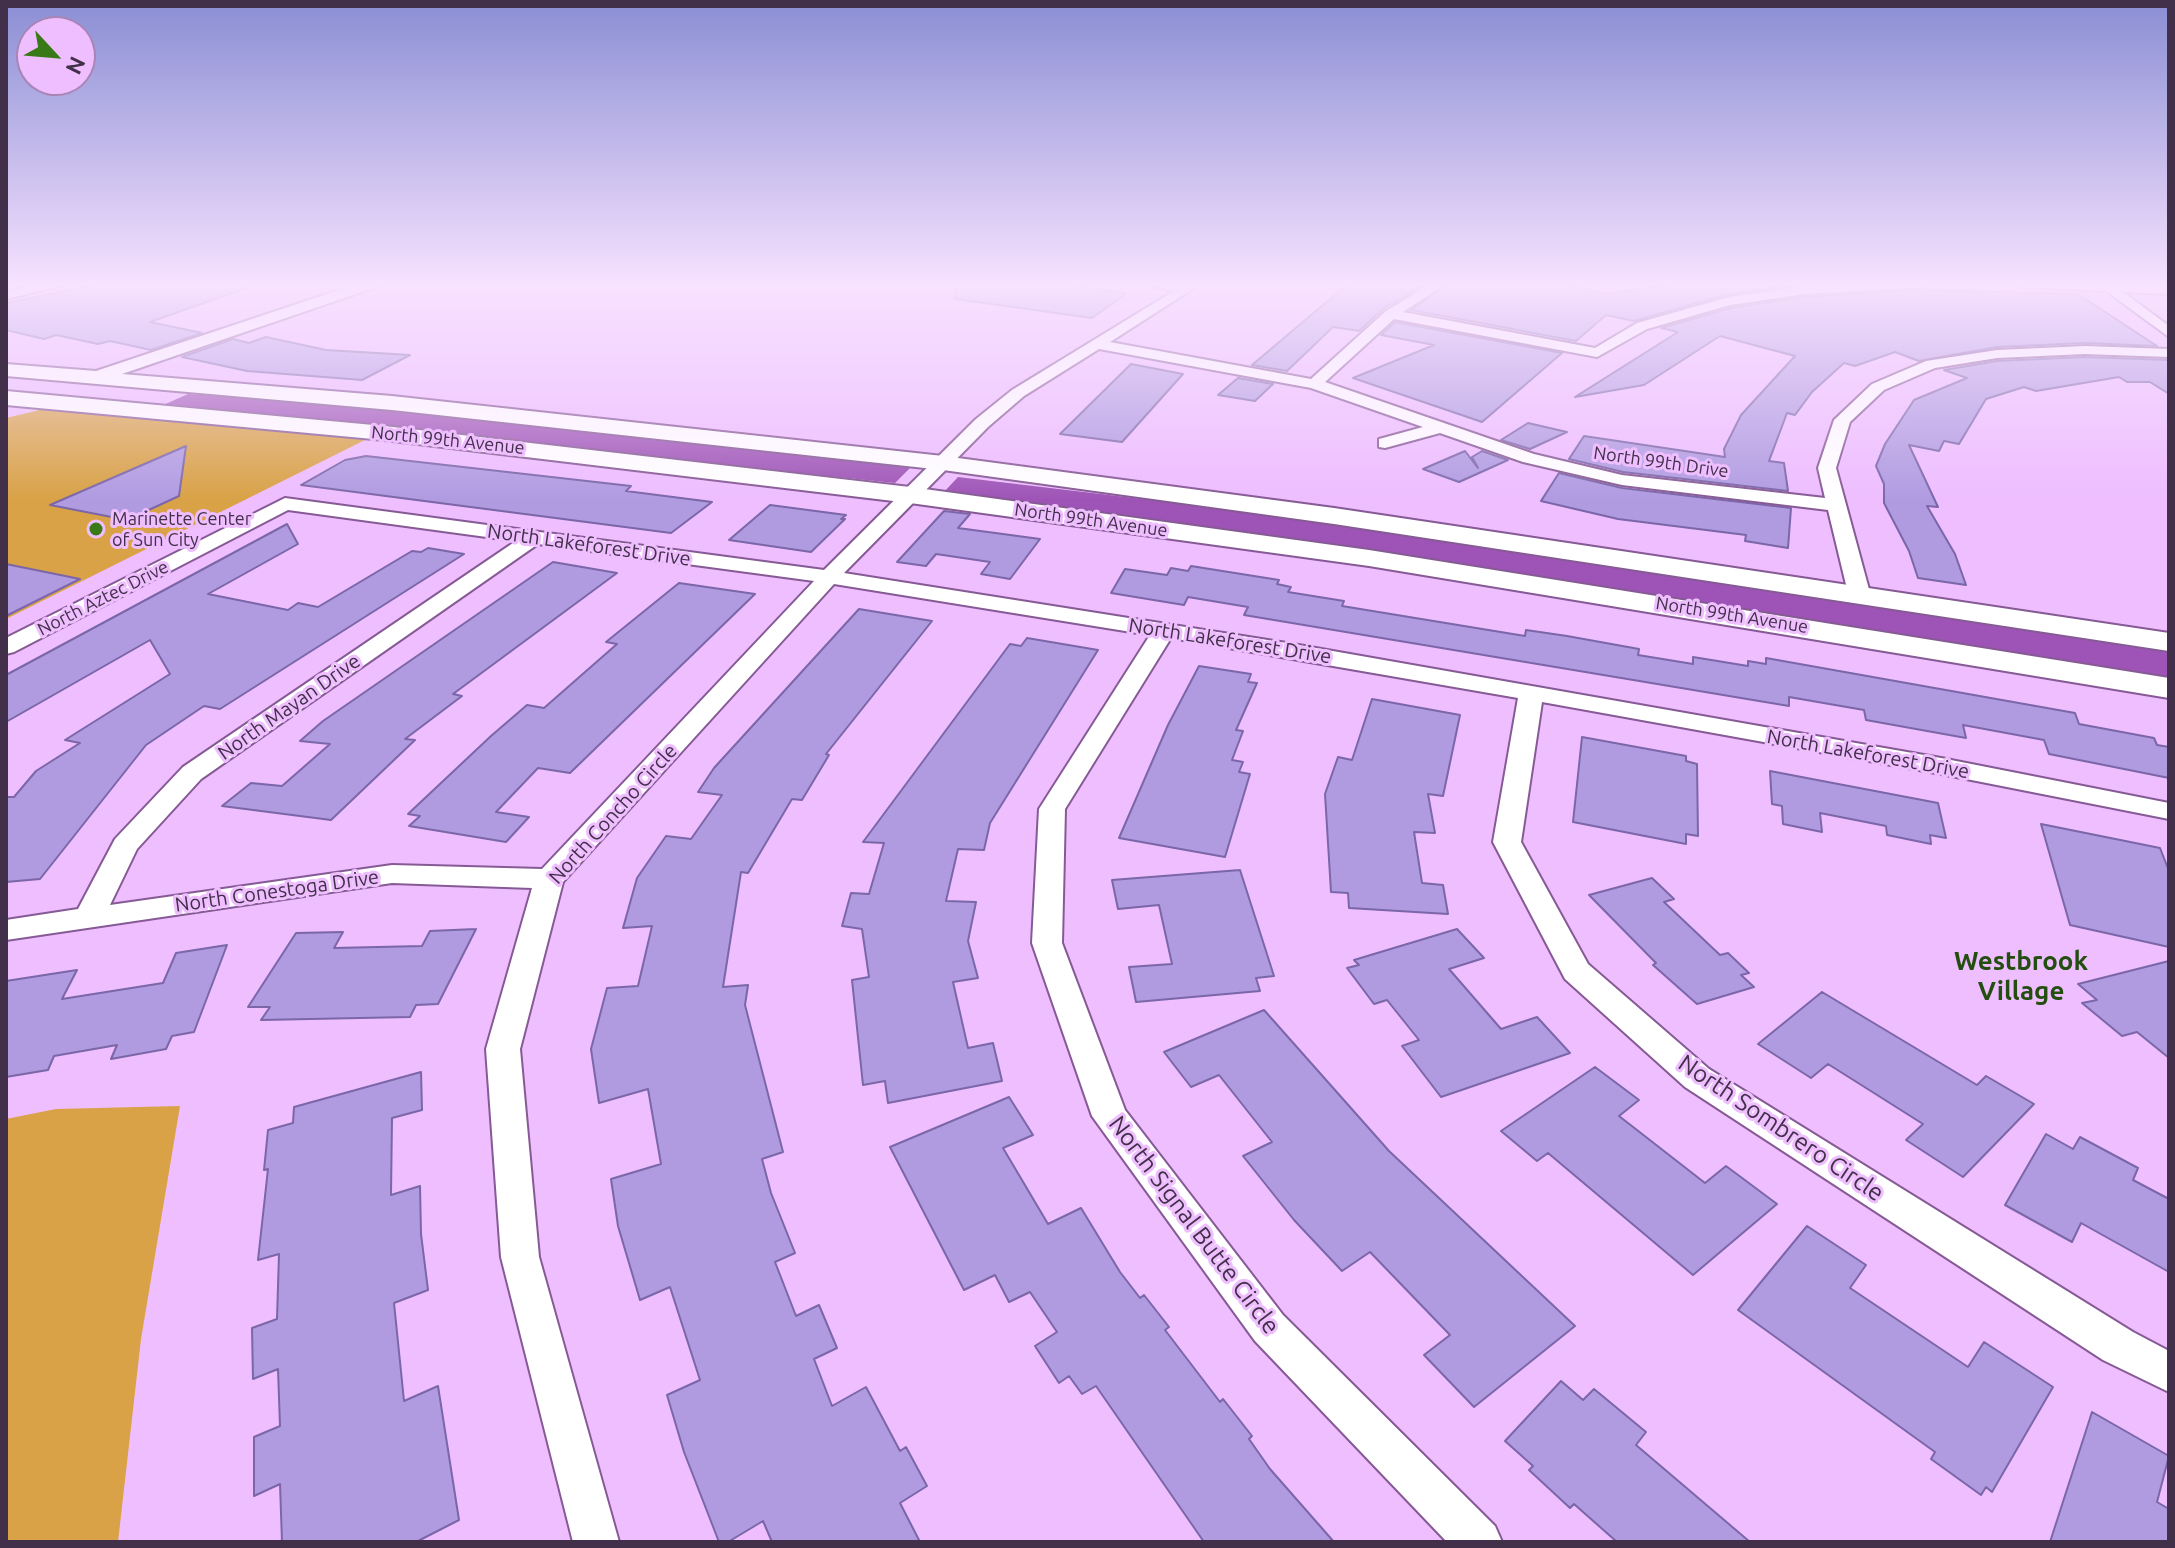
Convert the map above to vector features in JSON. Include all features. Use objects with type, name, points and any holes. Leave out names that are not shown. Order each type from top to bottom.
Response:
[{"type":"main road","points":[[10,400],[157,355]]},
{"type":"main road","name":"North 99th Avenue","points":[[6,370],[407,404],[943,463],[1859,593],[2169,642]]},
{"type":"main road","name":"North 99th Avenue","points":[[10,400],[310,425],[910,495],[1369,558],[2169,688]]},
{"type":"street","name":"North Concho Circle","points":[[596,1542],[520,1257],[503,1049],[549,879],[829,577],[910,495],[1001,406],[1078,355]]},
{"type":"street","name":"North 99th Drive","points":[[1157,355],[1314,384],[1529,458],[1622,480],[1836,505]]},
{"type":"street","points":[[1314,384],[1346,355]]},
{"type":"street","points":[[1859,593],[1827,468],[1842,420],[1878,387],[1931,364],[1989,355]]},
{"type":"street","points":[[1385,443],[1439,428]]},
{"type":"street","name":"North Lakeforest Drive","points":[[285,504],[829,577],[1164,631],[1941,766],[2169,811]]},
{"type":"street","name":"North Aztec Drive","points":[[6,647],[285,504]]},
{"type":"street","name":"North Mayan Drive","points":[[89,918],[125,845],[192,773],[533,538]]},
{"type":"street","name":"North Signal Butte Circle","points":[[1164,631],[1052,809],[1047,943],[1110,1116],[1269,1328],[1479,1542]]},
{"type":"street","name":"North Sombrero Circle","points":[[1531,694],[1507,842],[1576,971],[1697,1078],[2105,1337],[2169,1372]]},
{"type":"street","name":"North Conestoga Drive","points":[[6,930],[392,874],[549,879]]},
{"type":"shaded area","points":[[188,394],[347,404],[911,467],[895,483],[161,406]]},
{"type":"shaded area","name":"Marinette Center of Sun City","points":[[44,409],[149,416],[367,439],[6,619],[6,418]]},
{"type":"shaded area","points":[[958,477],[1335,522],[2169,651],[2169,679],[1611,589],[944,492]]},
{"type":"shaded area","points":[[180,1106],[141,1339],[118,1542],[6,1542],[6,1119],[56,1109]]},
{"type":"building","points":[[410,355],[362,380],[247,371],[182,357]]},
{"type":"building","points":[[1264,355],[1303,355],[1287,371],[1252,365]]},
{"type":"building","points":[[1409,355],[1559,355],[1482,422],[1353,378]]},
{"type":"building","points":[[1641,355],[1690,355],[1644,385],[1575,397]]},
{"type":"building","points":[[1792,355],[1886,355],[1855,366],[1844,363],[1812,392],[1795,415],[1787,413],[1769,461],[1784,463],[1788,491],[1623,472],[1569,459],[1584,436],[1725,457],[1724,449],[1741,415],[1795,356]]},
{"type":"building","points":[[1904,355],[1951,355],[1919,361]]},
{"type":"building","points":[[2085,357],[2169,360],[2169,394],[2150,382],[2127,382],[2119,377],[2036,391],[2024,387],[1986,399],[1959,444],[1944,441],[1939,451],[1909,445],[1938,507],[1927,506],[1955,554],[1966,585],[1918,578],[1909,551],[1884,503],[1884,484],[1876,466],[1885,444],[1914,400],[1967,378],[1944,370],[1997,361]]},
{"type":"building","points":[[1131,364],[1183,374],[1122,442],[1060,434]]},
{"type":"building","points":[[1238,378],[1273,384],[1255,401],[1218,395]]},
{"type":"building","points":[[1528,423],[1567,432],[1530,449],[1501,440]]},
{"type":"building","points":[[186,446],[179,496],[127,520],[50,505]]},
{"type":"building","points":[[1465,451],[1478,468],[1472,457],[1482,451],[1508,460],[1459,482],[1423,469]]},
{"type":"building","points":[[366,456],[631,486],[626,491],[712,502],[671,533],[301,485],[345,460]]},
{"type":"building","points":[[1559,473],[1622,488],[1791,508],[1788,548],[1745,541],[1746,535],[1618,519],[1541,501]]},
{"type":"building","points":[[770,505],[846,515],[811,552],[729,540]]},
{"type":"building","points":[[944,511],[970,514],[958,528],[1040,539],[1010,579],[981,574],[990,562],[936,554],[926,566],[897,562]]},
{"type":"building","points":[[287,524],[298,544],[208,594],[288,610],[298,603],[318,607],[412,551],[421,552],[428,548],[464,554],[220,709],[204,706],[146,745],[40,879],[6,882],[6,797],[14,797],[36,771],[80,743],[65,740],[170,674],[150,640],[6,722],[6,675]]},
{"type":"building","points":[[553,562],[617,573],[453,694],[462,696],[405,739],[415,740],[331,820],[222,806],[251,783],[282,786],[330,744],[300,741],[323,721]]},
{"type":"building","points":[[6,564],[80,579],[6,616]]},
{"type":"building","points":[[1191,566],[1279,580],[1277,584],[1291,587],[1288,592],[1344,601],[1342,606],[1525,636],[1526,630],[1567,636],[1639,649],[1638,655],[1693,664],[1693,657],[1748,666],[1748,661],[1766,664],[1766,658],[2075,713],[2079,724],[2154,738],[2157,745],[2169,747],[2169,778],[2049,754],[2044,740],[1963,725],[1966,738],[1866,720],[1864,710],[1789,697],[1789,706],[1244,615],[1248,607],[1188,597],[1184,605],[1111,593],[1125,569],[1167,575],[1171,568],[1188,571]]},
{"type":"building","points":[[679,583],[755,594],[570,773],[538,768],[496,812],[529,817],[506,842],[409,826],[420,816],[408,814],[491,736],[527,705],[544,708],[617,644],[606,642]]},
{"type":"building","points":[[859,609],[932,621],[826,754],[829,755],[802,800],[792,799],[748,873],[741,872],[723,987],[748,985],[745,1005],[783,1152],[762,1159],[771,1193],[795,1253],[775,1262],[796,1316],[819,1305],[837,1348],[814,1359],[832,1406],[866,1387],[900,1451],[906,1447],[927,1486],[900,1503],[920,1542],[772,1542],[763,1521],[728,1542],[719,1542],[684,1452],[667,1395],[700,1380],[670,1287],[640,1300],[618,1226],[611,1179],[661,1164],[648,1089],[599,1103],[591,1049],[607,988],[638,986],[652,926],[623,928],[637,878],[666,836],[691,839],[722,795],[698,792],[714,768]]},
{"type":"building","points":[[1027,638],[1098,650],[990,823],[984,850],[958,849],[946,901],[976,902],[968,941],[978,978],[953,982],[968,1048],[993,1043],[1002,1081],[888,1103],[885,1081],[863,1085],[852,980],[869,977],[862,929],[842,926],[851,893],[869,894],[884,843],[863,842],[1010,644],[1021,646]]},
{"type":"building","points":[[1199,666],[1251,674],[1248,682],[1257,683],[1236,730],[1243,731],[1232,760],[1243,762],[1239,772],[1250,774],[1225,857],[1119,838],[1168,725]]},
{"type":"building","points":[[1372,699],[1460,715],[1443,796],[1428,794],[1435,833],[1414,832],[1422,883],[1443,885],[1448,914],[1349,908],[1348,893],[1331,892],[1325,794],[1338,757],[1352,760]]},
{"type":"building","points":[[1582,737],[1686,756],[1686,761],[1697,764],[1698,836],[1686,834],[1686,844],[1573,822]]},
{"type":"building","points":[[1770,771],[1938,803],[1946,838],[1930,835],[1931,844],[1887,835],[1886,826],[1820,813],[1822,832],[1783,824],[1782,806],[1772,804]]},
{"type":"building","points":[[2041,824],[2160,848],[2169,871],[2169,947],[2070,925]]},
{"type":"building","points":[[1240,870],[1274,976],[1256,978],[1260,991],[1136,1002],[1129,967],[1172,964],[1159,905],[1118,909],[1112,880]]},
{"type":"building","points":[[1652,878],[1674,899],[1664,902],[1720,955],[1728,953],[1749,973],[1741,975],[1754,987],[1697,1004],[1653,965],[1656,963],[1589,895]]},
{"type":"building","points":[[476,929],[438,1004],[416,1005],[410,1017],[261,1020],[270,1007],[248,1007],[296,933],[343,932],[334,948],[422,946],[430,931]]},
{"type":"building","points":[[1457,929],[1484,958],[1449,969],[1501,1029],[1537,1017],[1570,1053],[1441,1097],[1402,1046],[1419,1040],[1387,1000],[1374,1004],[1347,968],[1359,965],[1354,960]]},
{"type":"building","points":[[227,945],[194,1032],[172,1036],[166,1049],[111,1059],[117,1045],[54,1056],[48,1070],[6,1077],[6,981],[77,970],[62,999],[163,983],[176,953]]},
{"type":"building","points":[[2169,961],[2169,1058],[2137,1032],[2122,1036],[2082,1003],[2097,1000],[2078,984]]},
{"type":"building","points":[[1822,992],[1977,1085],[1986,1076],[2034,1104],[1963,1177],[1906,1140],[1923,1124],[1828,1064],[1811,1078],[1758,1044]]},
{"type":"building","points":[[1264,1010],[1389,1151],[1575,1326],[1474,1407],[1424,1355],[1450,1335],[1370,1252],[1342,1271],[1294,1220],[1243,1156],[1272,1142],[1219,1075],[1191,1087],[1164,1052]]},
{"type":"building","points":[[1595,1067],[1639,1100],[1619,1116],[1705,1183],[1726,1166],[1777,1204],[1693,1275],[1548,1153],[1537,1161],[1501,1131]]},
{"type":"building","points":[[421,1072],[422,1110],[392,1118],[391,1195],[420,1186],[421,1234],[428,1290],[394,1303],[404,1401],[438,1386],[459,1520],[416,1542],[282,1542],[280,1484],[254,1496],[254,1437],[280,1426],[278,1369],[253,1379],[252,1328],[277,1319],[279,1254],[258,1260],[268,1169],[264,1170],[268,1130],[293,1123],[294,1107]]},
{"type":"building","points":[[1009,1097],[1033,1135],[1003,1148],[1048,1224],[1081,1208],[1120,1272],[1140,1298],[1144,1295],[1169,1327],[1165,1330],[1220,1402],[1223,1399],[1252,1436],[1249,1439],[1270,1469],[1334,1542],[1204,1542],[1096,1386],[1082,1394],[1069,1376],[1059,1383],[1035,1346],[1057,1332],[1030,1292],[1009,1302],[995,1275],[964,1290],[890,1147]]},
{"type":"building","points":[[2046,1134],[2073,1149],[2080,1137],[2138,1168],[2133,1180],[2169,1199],[2169,1272],[2081,1223],[2072,1242],[2005,1205]]},
{"type":"building","points":[[1807,1226],[1866,1265],[1850,1288],[1968,1367],[1984,1342],[2053,1387],[1992,1492],[1986,1487],[1981,1495],[1931,1459],[1935,1452],[1738,1310]]},
{"type":"building","points":[[1561,1381],[1583,1400],[1594,1389],[1646,1432],[1636,1445],[1750,1542],[1617,1542],[1574,1504],[1570,1508],[1529,1470],[1533,1466],[1505,1441]]},
{"type":"building","points":[[2092,1412],[2169,1456],[2157,1502],[2169,1509],[2169,1542],[2050,1542]]},
{"type":"place","name":"Marinette Center of Sun City","points":[[96,529]]},
{"type":"district","name":"Westbrook Village","points":[[2021,976]]}]
